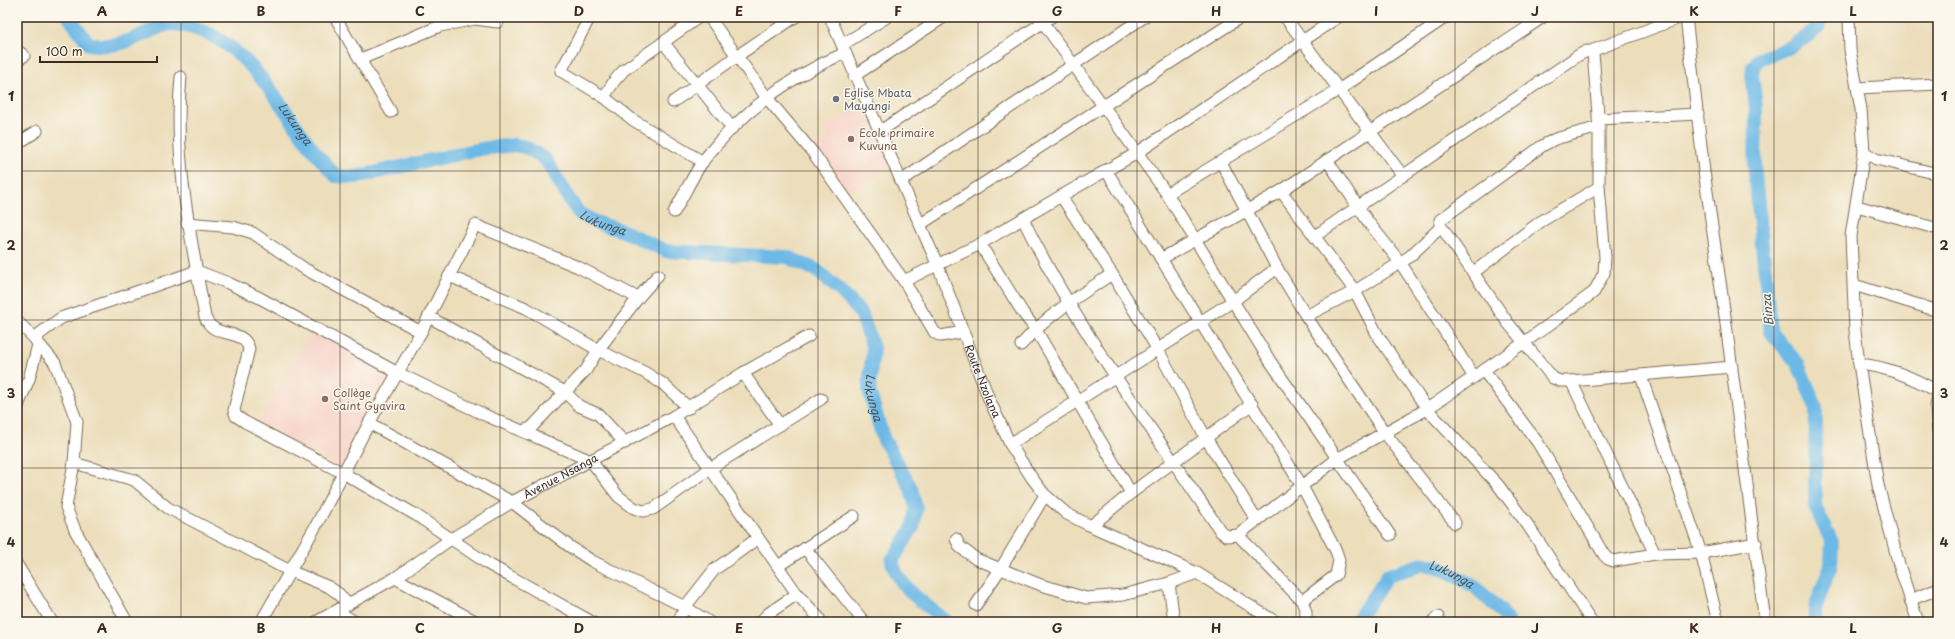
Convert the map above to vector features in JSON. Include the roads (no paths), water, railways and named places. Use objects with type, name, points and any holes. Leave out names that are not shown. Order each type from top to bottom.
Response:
[{"type":"street","points":[[335,17],[391,112]]},
{"type":"street","points":[[590,17],[561,71],[604,97],[633,120],[703,162]]},
{"type":"street","points":[[604,97],[615,80],[624,70],[699,17]]},
{"type":"street","points":[[709,17],[767,98],[814,154],[904,281],[935,332],[941,336],[963,332]]},
{"type":"street","points":[[673,102],[795,17]]},
{"type":"street","name":"Route Nzolana","points":[[830,17],[854,76],[921,224],[989,399],[1020,462],[1045,495],[1067,514],[1197,573],[1276,622]]},
{"type":"street","points":[[674,212],[703,162],[732,128],[767,98],[803,73],[843,49],[887,17]]},
{"type":"street","points":[[854,76],[944,17]]},
{"type":"street","points":[[901,181],[1144,17]]},
{"type":"street","points":[[921,224],[1102,105],[1240,17]]},
{"type":"street","points":[[1285,17],[1304,40],[1403,176]]},
{"type":"street","points":[[904,281],[938,266],[980,244],[1106,170],[1138,153],[1338,17]]},
{"type":"street","points":[[1167,194],[1340,89],[1446,17]]},
{"type":"street","points":[[1161,259],[1281,191],[1543,17]]},
{"type":"street","points":[[1315,236],[1359,208],[1579,55],[1682,17]]},
{"type":"street","points":[[1686,17],[1756,543],[1765,622]]},
{"type":"street","points":[[1849,17],[1850,50],[1858,88],[1864,152],[1857,206],[1851,236],[1855,330],[1878,485],[1910,600],[1918,622]]},
{"type":"street","points":[[361,59],[440,26],[475,18],[500,20]]},
{"type":"street","points":[[880,132],[1044,19],[1073,66],[1167,194],[1270,360],[1390,535]]},
{"type":"street","points":[[489,32],[500,20]]},
{"type":"street","points":[[662,42],[732,128]]},
{"type":"street","points":[[17,50],[24,56],[17,60]]},
{"type":"street","points":[[1023,219],[1044,263],[1068,303],[1221,532],[1227,536],[1238,535],[1337,459],[1426,409],[1484,371],[1594,292],[1604,273],[1605,256],[1599,187],[1598,123],[1594,56],[1590,51]]},
{"type":"street","points":[[181,77],[179,116],[180,146],[187,223],[208,324],[214,330],[244,338],[248,343],[249,349],[234,410],[236,416],[343,473],[416,515],[488,564],[521,584],[592,622]]},
{"type":"street","points":[[1858,88],[1938,84]]},
{"type":"street","points":[[1698,114],[1598,123],[1556,139],[1542,146],[1440,220],[1439,223],[1508,322],[1553,378],[1560,381],[1571,381],[1732,367]]},
{"type":"street","points":[[17,144],[37,131]]},
{"type":"street","points":[[1864,152],[1876,159],[1938,174]]},
{"type":"street","points":[[1327,160],[1359,208],[1400,262],[1474,377]]},
{"type":"street","points":[[1221,162],[1276,268],[1306,316],[1385,433],[1456,523]]},
{"type":"street","points":[[1106,170],[1161,259],[1202,321],[1302,486],[1325,529],[1339,560],[1336,575],[1302,601]]},
{"type":"street","points":[[1474,272],[1540,222],[1599,187]]},
{"type":"street","points":[[1281,191],[1355,291],[1377,334],[1426,409],[1498,485],[1527,524],[1592,622]]},
{"type":"street","points":[[1061,196],[1112,274],[1158,350],[1206,438],[1257,521]]},
{"type":"street","points":[[1857,206],[1938,229]]},
{"type":"street","points":[[187,223],[233,227],[253,233],[305,268],[421,332]]},
{"type":"street","points":[[261,622],[369,423],[421,332],[475,225],[578,267],[638,298]]},
{"type":"street","points":[[1306,316],[1355,291],[1400,262],[1416,251],[1441,227]]},
{"type":"street","points":[[980,244],[1023,313],[1036,330],[1131,493]]},
{"type":"street","points":[[1010,444],[1233,301],[1276,268]]},
{"type":"street","points":[[34,338],[61,318],[197,271],[258,297],[398,373],[487,416],[591,461],[618,496],[634,508],[643,510],[653,509],[711,468],[821,399]]},
{"type":"street","points":[[1021,345],[1068,303],[1112,274]]},
{"type":"street","points":[[522,431],[531,428],[586,370],[598,350],[638,298],[658,275]]},
{"type":"street","points":[[449,276],[526,308],[598,350],[624,361],[663,384],[689,408]]},
{"type":"street","points":[[1854,285],[1938,311]]},
{"type":"street","points":[[429,317],[565,392],[579,406],[598,414],[625,443]]},
{"type":"street","points":[[17,321],[34,338],[55,363],[77,422],[74,463],[66,507],[75,530],[127,622]]},
{"type":"street","name":"Avenue Nsanga","points":[[316,622],[395,578],[451,539],[512,502],[689,408],[743,373],[809,336]]},
{"type":"street","points":[[17,408],[29,378],[38,345],[34,338]]},
{"type":"street","points":[[1859,364],[1879,366],[1901,372],[1919,380],[1938,392]]},
{"type":"street","points":[[1484,371],[1538,443],[1604,555],[1608,559],[1614,561],[1655,554],[1701,553],[1756,543]]},
{"type":"street","points":[[743,373],[780,425]]},
{"type":"street","points":[[1641,376],[1701,553],[1718,622]]},
{"type":"street","points":[[1571,381],[1655,554]]},
{"type":"street","points":[[1938,396],[1936,407],[1938,431]]},
{"type":"street","points":[[1091,526],[1174,460],[1252,404]]},
{"type":"street","points":[[674,416],[797,594],[818,618]]},
{"type":"street","points":[[369,423],[512,502],[569,546],[592,561],[685,607],[709,622]]},
{"type":"street","points":[[74,463],[134,480],[168,508],[290,570],[329,587],[339,594],[348,605]]},
{"type":"street","points":[[976,605],[1001,568],[1045,495]]},
{"type":"street","points":[[778,566],[854,516]]},
{"type":"street","points":[[1238,535],[1302,601],[1306,612],[1306,622]]},
{"type":"street","points":[[678,622],[685,607],[714,570],[758,538]]},
{"type":"street","points":[[956,539],[960,547],[969,554],[1041,585],[1086,598],[1123,596],[1169,583],[1197,573]]},
{"type":"street","points":[[805,548],[864,622]]},
{"type":"street","points":[[17,565],[52,622]]},
{"type":"street","points":[[395,578],[477,622]]},
{"type":"street","points":[[1169,583],[1174,622]]},
{"type":"street","points":[[1910,600],[1938,589]]},
{"type":"street","points":[[760,622],[769,613],[797,594]]},
{"type":"street","points":[[336,611],[355,622]]},
{"type":"waterway","name":"Lukunga","points":[[69,17],[89,44],[116,44],[130,40],[156,28],[169,24],[201,31],[226,44],[247,62],[266,84],[317,155],[336,176],[355,177],[481,149],[514,145],[526,147],[546,160],[579,213],[595,222],[623,231],[666,251],[787,257],[816,270],[844,294],[862,315],[873,348],[869,390],[883,438],[911,488],[916,508],[913,527],[892,561],[895,570],[907,588],[947,622]]},
{"type":"waterway","name":"Binza","points":[[1815,622],[1815,608],[1831,565],[1832,542],[1815,507],[1816,407],[1798,364],[1771,332],[1755,175],[1756,106],[1752,76],[1753,67],[1759,59],[1788,48],[1806,37],[1818,27],[1820,17]]},
{"type":"waterway","name":"Lukunga","points":[[1356,622],[1388,575],[1424,564],[1438,567],[1475,587],[1501,611],[1509,622]]},
{"type":"place","name":"Eglise Mbata Mayangi","points":[[836,99]]},
{"type":"place","name":"Ecole primaire Kuvuna","points":[[851,139]]},
{"type":"place","name":"Collège Saint Gyavira","points":[[325,399]]}]
